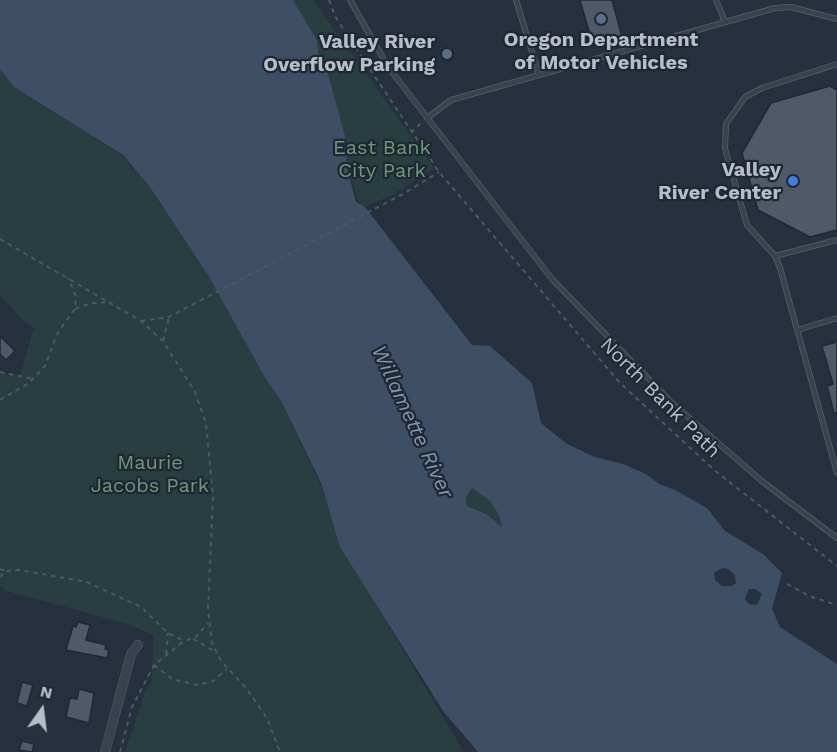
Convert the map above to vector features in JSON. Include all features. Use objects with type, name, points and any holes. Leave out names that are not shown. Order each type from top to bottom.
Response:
[{"type":"street","points":[[105,752],[131,654],[138,645]]},
{"type":"lane","points":[[350,0],[388,67],[552,279],[652,384],[762,482],[837,538]]},
{"type":"lane","points":[[516,0],[539,75]]},
{"type":"lane","points":[[716,0],[725,22]]},
{"type":"lane","points":[[427,118],[447,102],[786,6],[837,19]]},
{"type":"lane","points":[[837,64],[762,88],[745,97],[726,124],[725,149],[747,225],[775,256],[837,473]]},
{"type":"lane","points":[[775,256],[837,240]]},
{"type":"lane","points":[[797,330],[837,318]]},
{"type":"path","name":"North Bank Path","points":[[329,0],[335,16],[439,172],[620,383],[714,470],[837,566]]},
{"type":"path","points":[[411,133],[427,118]]},
{"type":"path","points":[[141,321],[169,317],[404,194],[439,172]]},
{"type":"path","points":[[0,238],[141,321],[163,341],[195,392],[206,423],[213,497],[208,623],[216,652]]},
{"type":"path","points":[[0,400],[34,379],[45,366],[58,332],[75,309],[76,296],[68,278]]},
{"type":"path","points":[[75,309],[91,303],[110,302]]},
{"type":"path","points":[[163,341],[169,317]]},
{"type":"path","points":[[0,372],[34,379]]},
{"type":"path","points":[[0,569],[35,571],[102,587],[141,607],[168,633],[184,641]]},
{"type":"path","points":[[0,577],[6,571]]},
{"type":"path","points":[[787,584],[809,597],[837,605]]},
{"type":"path","points":[[193,639],[208,623]]},
{"type":"path","points":[[165,654],[168,633]]},
{"type":"path","points":[[120,752],[132,707],[154,665],[184,641],[193,639],[206,644],[216,652],[259,705],[267,718],[280,752]]},
{"type":"path","points":[[154,665],[172,679],[198,685],[213,681],[227,668]]},
{"type":"green space","name":"East Bank City Park","points":[[293,0],[313,0],[434,168],[392,195],[365,207],[360,206],[347,168],[328,74],[319,62],[317,40]]},
{"type":"green space","name":"Maurie Jacobs Park","points":[[0,69],[14,87],[122,155],[148,186],[208,274],[264,376],[281,401],[321,486],[341,546],[464,752],[125,752],[145,691],[152,681],[153,635],[128,624],[6,591],[0,586],[0,373],[20,376],[34,328],[22,320],[0,295]]},
{"type":"green space","points":[[472,488],[490,501],[499,515],[502,528],[486,514],[467,506],[466,497]]},
{"type":"water","name":"Willamette River","points":[[0,0],[293,0],[317,40],[319,62],[328,74],[348,147],[347,168],[356,202],[365,207],[472,345],[490,346],[532,383],[541,423],[567,444],[595,457],[623,464],[646,474],[659,484],[707,508],[725,531],[763,554],[782,573],[772,609],[780,627],[837,664],[837,752],[478,752],[443,711],[340,547],[321,483],[281,401],[264,376],[208,275],[149,186],[123,155],[14,87],[0,69]],"holes":[[[472,488],[490,501],[499,515],[502,527],[486,514],[467,506],[466,497]],[[722,568],[728,569],[735,575],[736,583],[732,586],[722,586],[715,580],[714,573]],[[749,589],[755,589],[762,594],[757,605],[749,604],[745,599]]]},
{"type":"building","name":"Oregon Department of Motor Vehicles","points":[[580,0],[612,0],[622,37],[593,45]]},
{"type":"building","name":"Valley River Center","points":[[830,86],[837,90],[837,230],[810,237],[758,210],[742,153],[771,103]]},
{"type":"building","points":[[0,336],[15,351],[6,360],[0,354]]},
{"type":"building","points":[[837,342],[837,413],[834,413],[827,386],[833,384],[822,346]]},
{"type":"building","points":[[78,622],[90,625],[86,640],[106,645],[105,649],[109,650],[107,658],[66,650],[73,626],[76,627]]},
{"type":"building","points":[[22,682],[33,685],[27,706],[17,703]]},
{"type":"building","points":[[79,689],[94,693],[89,723],[66,717],[70,698],[77,699]]},
{"type":"building","points":[[22,741],[34,744],[32,752],[19,750]]},
{"type":"place","name":"Oregon Department of Motor Vehicles","points":[[601,19]]},
{"type":"place","name":"Valley River Overflow Parking","points":[[447,54]]},
{"type":"place","name":"Valley River Center","points":[[793,181]]}]
